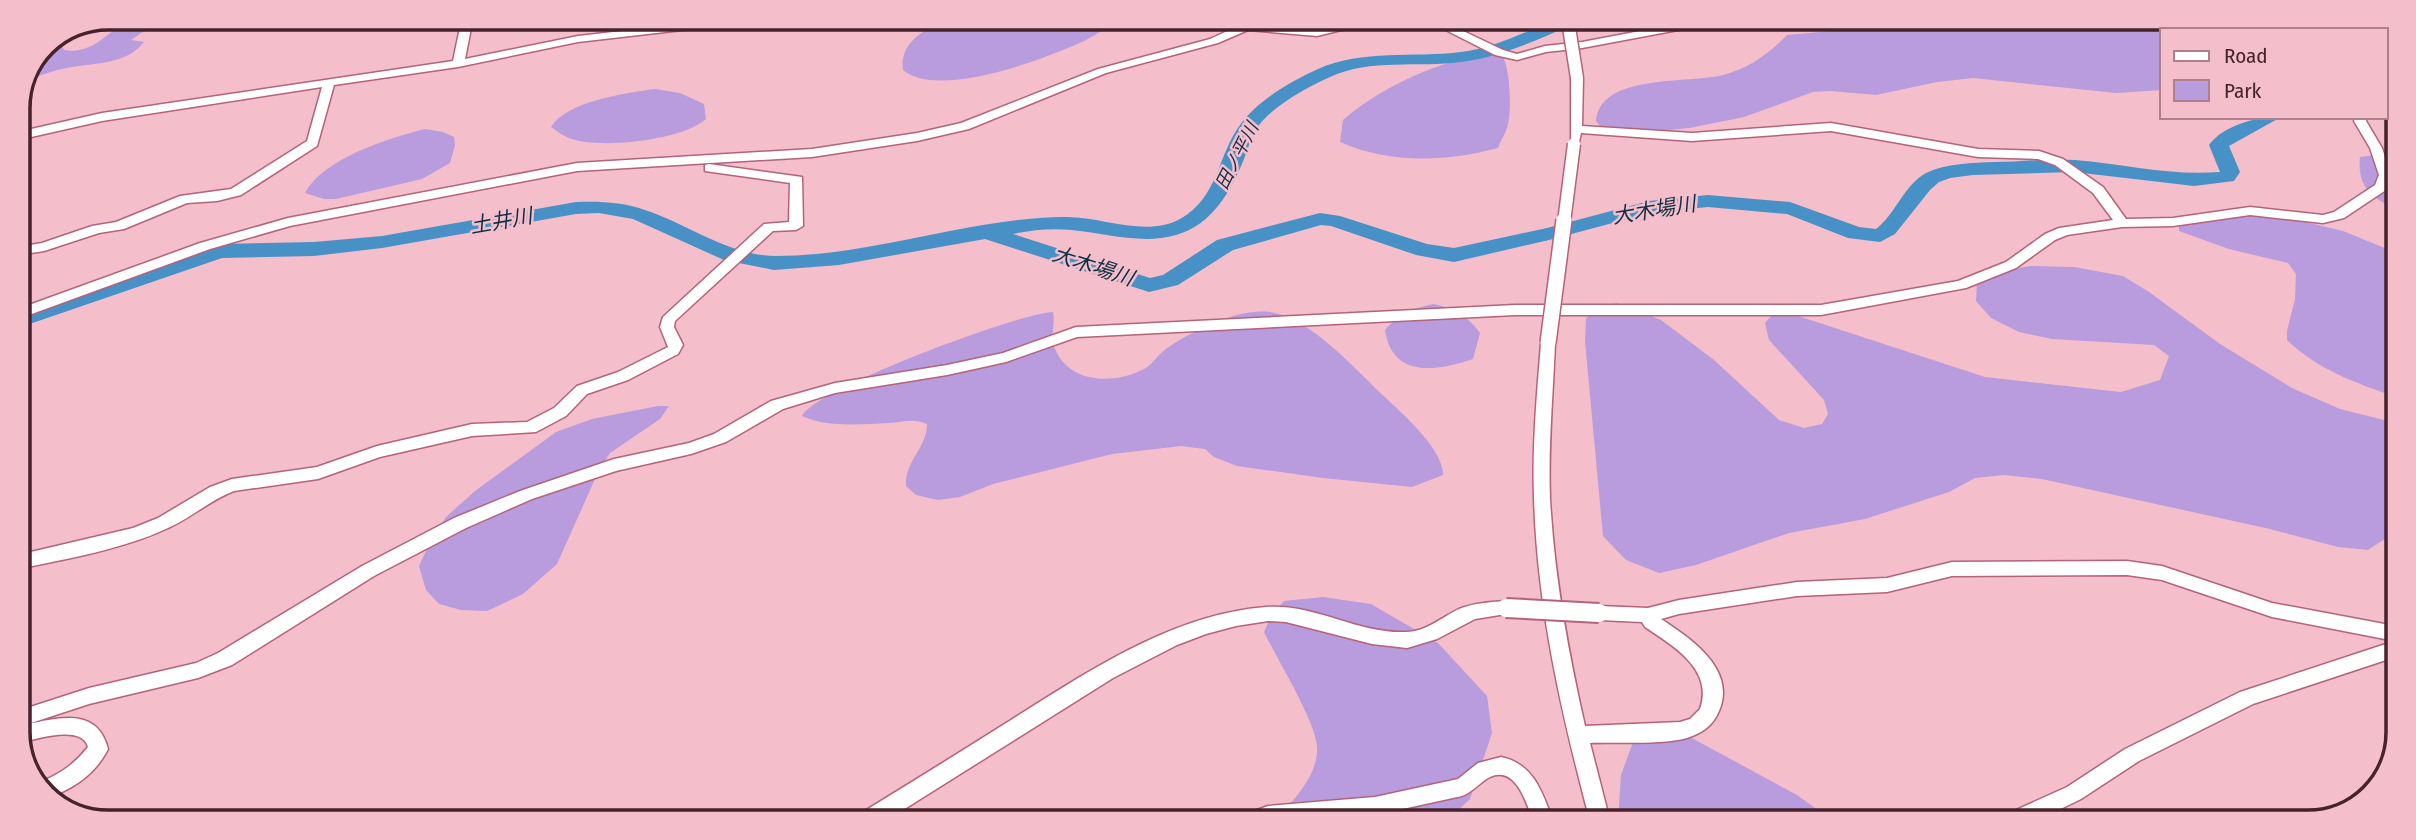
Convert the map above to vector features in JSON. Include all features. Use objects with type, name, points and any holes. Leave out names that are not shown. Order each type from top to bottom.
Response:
[{"type":"street","points":[[458,64],[465,30]]},
{"type":"street","points":[[30,133],[102,117],[458,64],[578,38],[670,30]]},
{"type":"street","points":[[30,310],[205,246],[288,222],[577,167],[811,153],[942,133],[965,127],[1101,71],[1214,41],[1240,30]]},
{"type":"street","points":[[1282,30],[1317,33],[1331,30]]},
{"type":"street","points":[[1452,30],[1492,49],[1517,57],[1545,49],[1582,46],[1664,30]]},
{"type":"street","points":[[1570,30],[1577,78],[1576,129],[1548,344],[1542,438],[1547,568],[1576,735],[1597,810]]},
{"type":"street","points":[[30,249],[90,231],[119,226],[185,199],[218,197],[244,189],[313,143],[329,82]]},
{"type":"street","points":[[30,715],[89,696],[198,670],[248,646],[368,571],[460,523],[526,495],[614,466],[691,448],[720,438],[778,405],[835,388],[947,370],[1006,357],[1076,332],[1515,310],[1821,310],[1961,285],[2011,265],[2050,236],[2064,230],[2122,223],[2174,222],[2250,211],[2323,219],[2339,215],[2381,187],[2385,175],[2376,148],[2360,119]]},
{"type":"street","points":[[1576,129],[1692,137],[1831,127],[1978,153],[2039,155],[2064,166],[2105,197],[2122,223]]},
{"type":"street","points":[[30,559],[136,534],[164,523],[216,491],[232,485],[318,472],[377,452],[472,430],[520,429],[538,424],[571,403],[582,390],[623,376],[673,349],[676,345],[667,327],[668,320],[769,227],[796,226],[797,180],[701,167],[691,161]]},
{"type":"street","points":[[886,810],[1092,680],[1143,652],[1222,622],[1268,614],[1327,622],[1362,636],[1387,641],[1412,640],[1432,635],[1474,612],[1506,608],[1648,615],[1679,607],[1797,589],[1887,585],[1952,569],[2127,568],[2162,573],[2272,610],[2386,632]]},
{"type":"street","points":[[1576,735],[1683,730],[1700,723],[1710,711],[1714,696],[1713,680],[1703,663],[1688,647],[1651,622],[1648,615]]},
{"type":"street","points":[[2038,810],[2074,793],[2132,755],[2247,698],[2386,652]]},
{"type":"street","points":[[30,733],[81,727],[92,731],[98,739],[98,749],[76,776],[53,787]]},
{"type":"street","points":[[1332,810],[1375,806],[1462,787],[1483,771],[1501,766],[1511,768],[1522,776],[1530,787],[1539,810]]},
{"type":"green space","points":[[114,30],[151,30],[131,40],[144,42],[120,59],[66,68],[37,76],[43,64],[61,45],[64,50],[74,51],[100,41]]},
{"type":"green space","points":[[1104,30],[1069,48],[1021,65],[993,73],[941,80],[919,78],[903,70],[905,51],[923,32]]},
{"type":"green space","points":[[1843,30],[2160,30],[2160,90],[2116,93],[1973,78],[1937,82],[1876,95],[1813,92],[1744,117],[1689,128],[1629,134],[1602,128],[1596,121],[1601,106],[1613,95],[1648,83],[1708,78],[1732,72],[1758,60],[1787,35]]},
{"type":"green space","points":[[1500,52],[1506,67],[1510,101],[1509,121],[1498,148],[1458,156],[1418,158],[1378,154],[1340,142],[1343,120],[1396,84],[1438,66]]},
{"type":"green space","points":[[655,89],[680,93],[704,104],[706,119],[679,133],[619,143],[583,141],[567,137],[551,127],[559,118],[583,105]]},
{"type":"green space","points":[[425,129],[454,137],[455,145],[450,163],[422,179],[336,199],[324,199],[305,193],[327,169],[342,160],[376,144]]},
{"type":"green space","points":[[2386,156],[2386,203],[2374,196],[2364,184],[2360,157]]},
{"type":"green space","points":[[2271,214],[2343,231],[2386,249],[2386,393],[2325,368],[2287,340],[2295,299],[2296,274],[2288,263],[2229,249],[2179,231],[2179,222],[2203,215]]},
{"type":"green space","points":[[2030,266],[2074,267],[2123,276],[2220,344],[2292,388],[2340,409],[2386,420],[2386,538],[2368,550],[2338,547],[2270,529],[2042,479],[2004,475],[1975,478],[1949,492],[1865,519],[1789,533],[1696,565],[1659,573],[1626,560],[1603,536],[1585,341],[1586,319],[1593,310],[1604,305],[1617,303],[1661,320],[1714,360],[1779,420],[1804,428],[1822,424],[1828,414],[1824,400],[1769,340],[1765,323],[1774,313],[1792,314],[1985,377],[2121,392],[2160,380],[2169,356],[2154,345],[2052,339],[2019,332],[1991,318],[1976,301],[1977,283],[1992,273]]},
{"type":"green space","points":[[1434,304],[1460,314],[1480,333],[1473,359],[1432,368],[1418,367],[1397,357],[1389,346],[1385,330],[1407,312]]},
{"type":"green space","points":[[1053,312],[1053,344],[1062,361],[1081,375],[1106,379],[1131,375],[1142,370],[1177,342],[1229,317],[1257,312],[1286,316],[1302,324],[1333,347],[1404,415],[1431,445],[1442,466],[1443,475],[1412,487],[1323,478],[1237,466],[1214,457],[1205,449],[1181,446],[1112,454],[993,484],[960,497],[938,500],[916,495],[906,486],[909,469],[924,440],[927,424],[913,421],[834,424],[802,416],[815,404],[842,388],[878,371],[962,338]]},
{"type":"green space","points":[[669,406],[660,419],[610,453],[599,470],[557,564],[523,594],[487,611],[461,610],[439,604],[426,590],[419,566],[432,538],[446,517],[475,491],[556,432],[592,419]]},
{"type":"green space","points":[[1323,597],[1371,604],[1438,643],[1487,696],[1492,733],[1470,799],[1458,810],[1284,810],[1309,777],[1317,757],[1317,746],[1310,721],[1264,632],[1271,616],[1284,601]]},
{"type":"green space","points":[[1677,730],[1797,795],[1818,810],[1619,810],[1621,775],[1633,742]]},
{"type":"waterway","name":"土井川","points":[[30,317],[220,251],[314,249],[382,242],[576,208],[599,207],[638,214],[732,255],[774,263],[839,258],[1026,225],[1067,223],[1151,234],[1172,230],[1203,211],[1224,182],[1247,128],[1267,109],[1310,80],[1351,64],[1475,55],[1544,30]]},
{"type":"waterway","name":"大木場川","points":[[989,233],[1149,285],[1170,280],[1225,245],[1320,219],[1333,220],[1424,250],[1454,255],[1549,234],[1649,207],[1708,201],[1790,208],[1855,233],[1880,236],[1888,230],[1923,186],[1932,178],[1947,173],[1973,169],[2074,166],[2160,178],[2194,180],[2227,177],[2230,172],[2219,145],[2268,119]]},
{"type":"water label","name":"田ノ平川","points":[[1237,156]]}]
